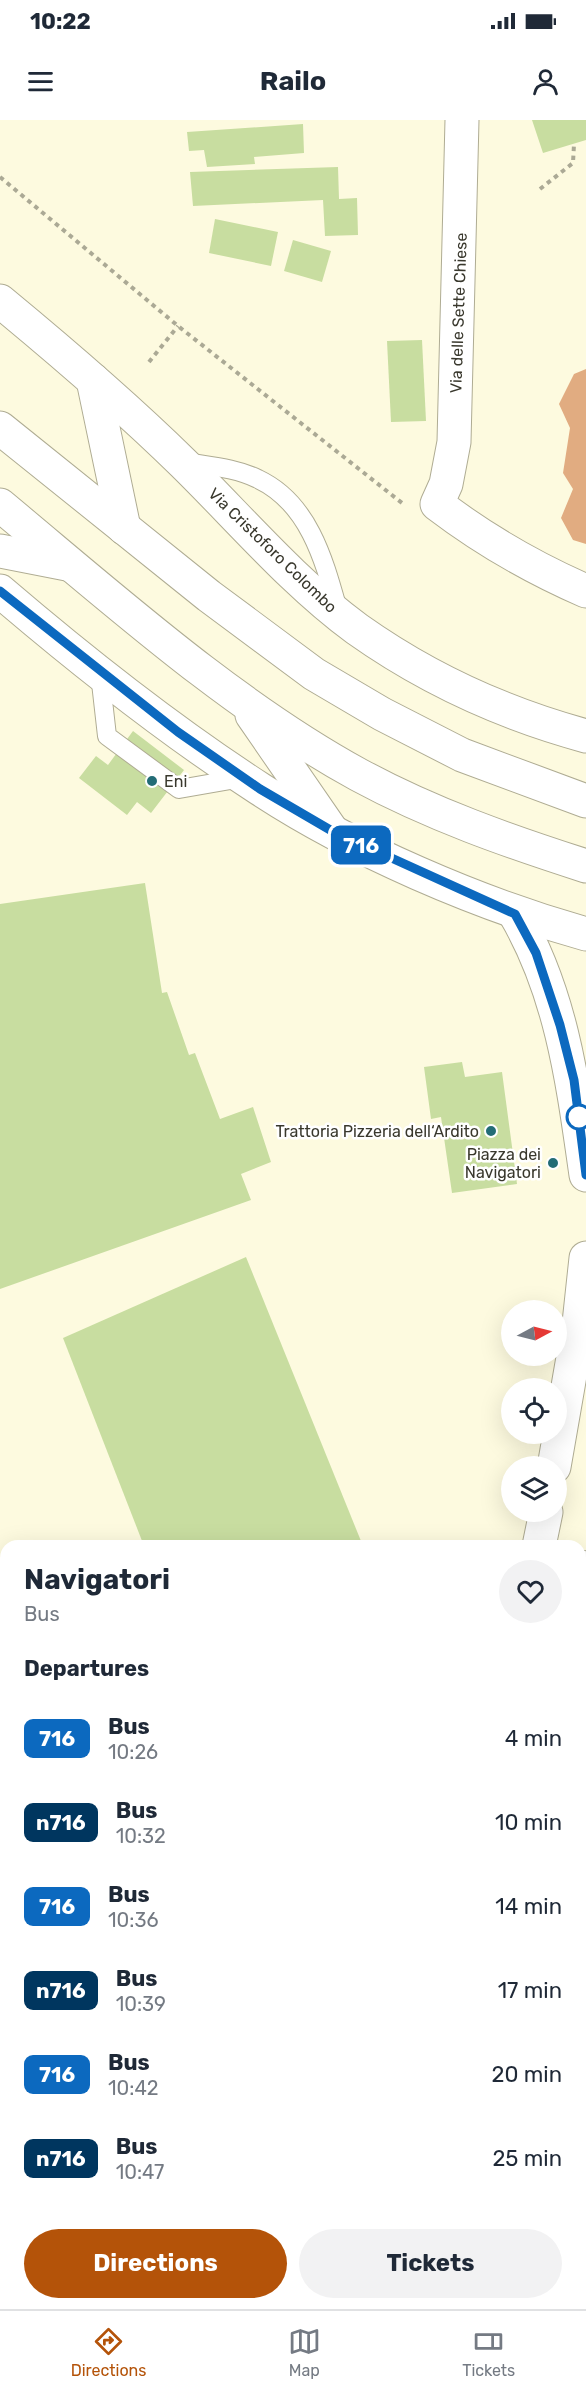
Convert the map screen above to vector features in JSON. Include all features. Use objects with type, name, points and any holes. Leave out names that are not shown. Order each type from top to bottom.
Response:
[{"type":"main road","name":"Via delle Sette Chiese","points":[[424,507],[446,484],[454,442],[462,120]]},
{"type":"main road","name":"Via Cristoforo Colombo","points":[[0,301],[93,380],[181,461],[339,614],[399,655],[464,691],[537,722],[586,736]]},
{"type":"main road","points":[[93,380],[124,528]]},
{"type":"main road","points":[[0,428],[266,640],[314,674],[382,714],[462,755],[586,801]]},
{"type":"main road","points":[[0,505],[242,701],[338,763],[409,800],[487,833],[586,866]]},
{"type":"main road","points":[[424,507],[467,527],[530,564],[586,591]]},
{"type":"main road","points":[[0,551],[72,565]]},
{"type":"main road","points":[[0,591],[178,732],[243,777],[332,831],[515,914],[586,934]]},
{"type":"main road","points":[[242,701],[332,831]]},
{"type":"main road","points":[[515,914],[536,953],[560,1025],[574,1080],[583,1130],[586,1175]]},
{"type":"main road","points":[[557,1456],[578,1378],[586,1258]]},
{"type":"main road","points":[[540,1540],[544,1522]]},
{"type":"lane","points":[[181,461],[258,478],[282,495],[304,519],[314,537],[328,574],[339,614]]},
{"type":"lane","points":[[100,672],[107,736],[149,769],[178,789],[243,777]]},
{"type":"path","points":[[540,189],[573,163],[574,144]]},
{"type":"path","points":[[0,177],[178,326],[424,507]]},
{"type":"path","points":[[149,362],[178,326]]},
{"type":"shaded area","points":[[586,369],[586,544],[573,540],[561,518],[573,489],[563,473],[570,428],[559,404],[574,374]]},
{"type":"building","points":[[532,120],[586,120],[586,140],[543,153]]},
{"type":"building","points":[[303,124],[304,153],[254,157],[255,164],[207,167],[204,150],[189,151],[187,132]]},
{"type":"building","points":[[338,167],[339,199],[357,198],[358,235],[325,236],[323,200],[193,206],[190,172]]},
{"type":"building","points":[[215,219],[278,232],[271,266],[209,253]]},
{"type":"building","points":[[293,240],[331,251],[322,282],[284,271]]},
{"type":"building","points":[[422,340],[426,421],[391,422],[387,341]]},
{"type":"building","name":"Eni","points":[[133,731],[184,770],[151,813],[137,802],[127,815],[79,778],[96,756],[108,765]]},
{"type":"building","points":[[145,883],[162,993],[167,992],[189,1055],[195,1053],[220,1119],[253,1107],[271,1162],[241,1174],[251,1200],[0,1289],[0,904]]},
{"type":"building","points":[[462,1062],[465,1077],[502,1072],[517,1184],[452,1193],[441,1117],[431,1119],[424,1067]]},
{"type":"building","points":[[246,1257],[361,1540],[142,1540],[63,1338]]},
{"type":"bus line","name":"716","points":[[0,591],[178,732],[279,801],[332,831],[380,854],[515,914],[536,953],[560,1025],[574,1080],[586,1175]]},
{"type":"place","name":"Eni","points":[[152,781]]},
{"type":"place","name":"Trattoria Pizzeria dell‘Ardito","points":[[491,1131]]},
{"type":"place","name":"Piazza dei Navigatori","points":[[553,1163]]}]
